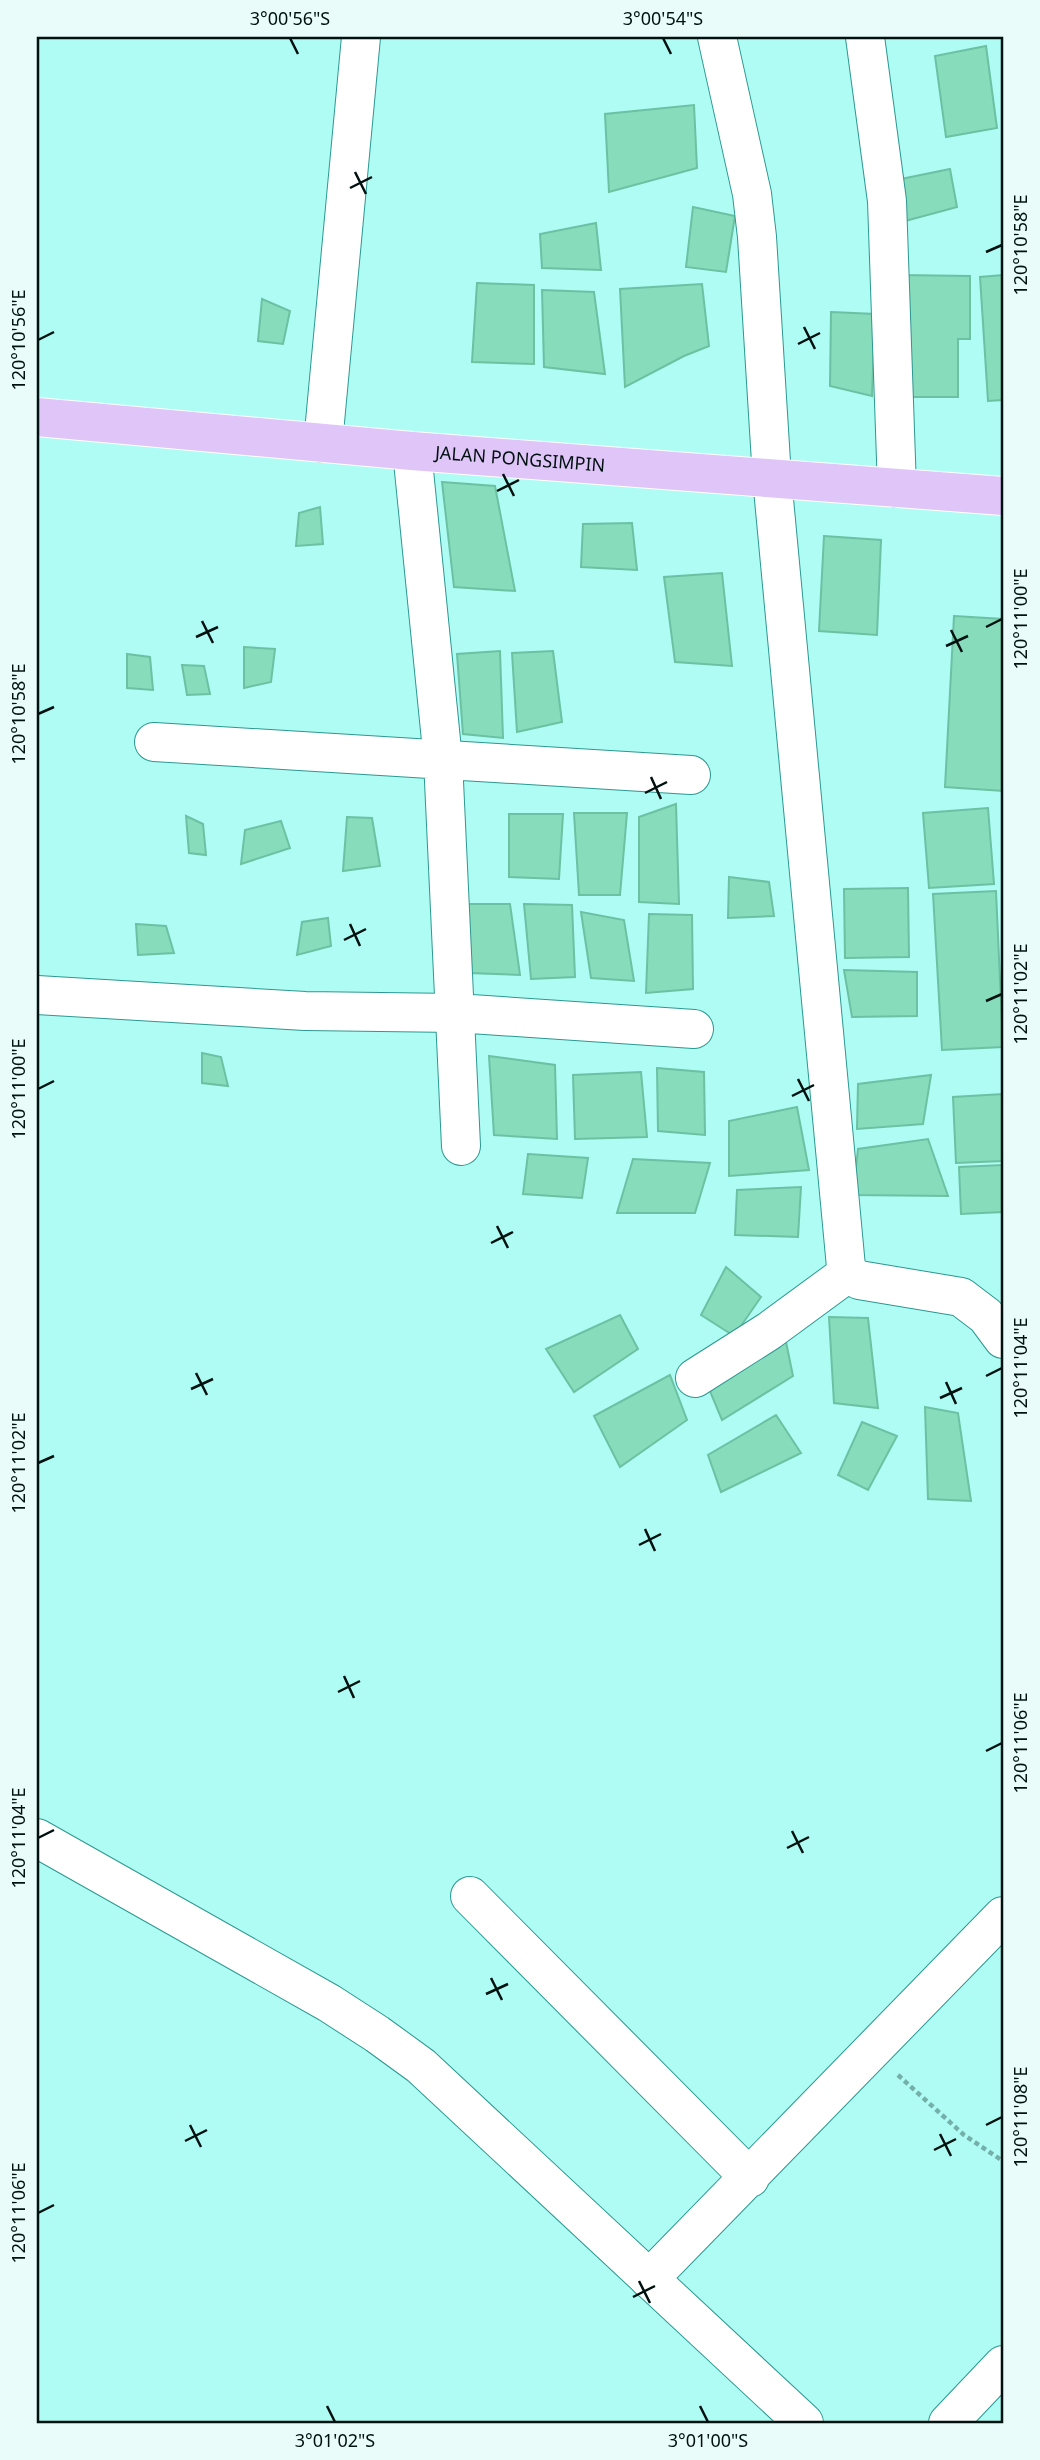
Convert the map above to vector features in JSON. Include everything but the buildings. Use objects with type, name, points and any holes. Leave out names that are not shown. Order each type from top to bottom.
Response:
[{"type":"main road","name":"JALAN PONGSIMPIN","points":[[37,417],[412,451],[1003,496]]},
{"type":"street","points":[[323,443],[361,37]]},
{"type":"street","points":[[717,37],[754,209],[772,478],[848,1273]]},
{"type":"street","points":[[865,37],[887,201],[897,488]]},
{"type":"street","points":[[412,451],[443,760],[461,1146]]},
{"type":"street","points":[[154,743],[691,775]]},
{"type":"street","points":[[37,995],[305,1012],[456,1013],[694,1029]]},
{"type":"street","points":[[848,1273],[859,1280],[961,1297],[986,1316],[1003,1339]]},
{"type":"street","points":[[695,1378],[762,1335],[848,1273]]},
{"type":"street","points":[[37,1838],[329,2003],[421,2066],[804,2423]]},
{"type":"street","points":[[470,1896],[750,2178]]},
{"type":"street","points":[[649,2279],[1003,1916]]},
{"type":"street","points":[[948,2423],[1003,2365]]},
{"type":"path","points":[[871,2051],[964,2135],[1003,2161]]}]
